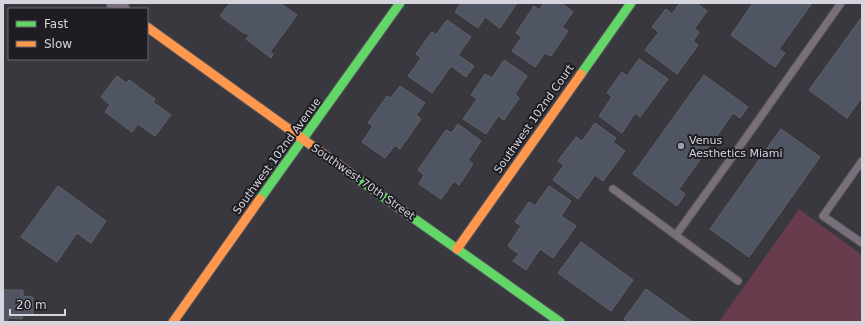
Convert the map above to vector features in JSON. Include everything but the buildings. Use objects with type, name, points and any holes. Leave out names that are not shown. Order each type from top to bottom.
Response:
[{"type":"street","name":"Southwest 102nd Avenue","points":[[173,322],[400,3]]},
{"type":"street","name":"Southwest 102nd Court","points":[[457,249],[631,3]]},
{"type":"street","name":"Southwest 70th Street","points":[[148,28],[303,140],[560,322]]},
{"type":"lane","points":[[676,235],[841,3]]},
{"type":"lane","points":[[862,161],[823,216],[862,243]]},
{"type":"lane","points":[[613,189],[738,281]]},
{"type":"shaded area","points":[[799,209],[862,255],[862,318],[859,322],[719,322]]},
{"type":"traffic: fast","points":[[260,199],[400,3]]},
{"type":"traffic: fast","points":[[581,74],[631,3]]},
{"type":"traffic: fast","points":[[354,176],[560,322]]},
{"type":"traffic: slow","points":[[148,28],[354,176]]},
{"type":"traffic: slow","points":[[457,249],[581,74]]},
{"type":"traffic: slow","points":[[173,322],[260,199]]},
{"type":"place","name":"Venus Aesthetics Miami","points":[[681,146]]}]
